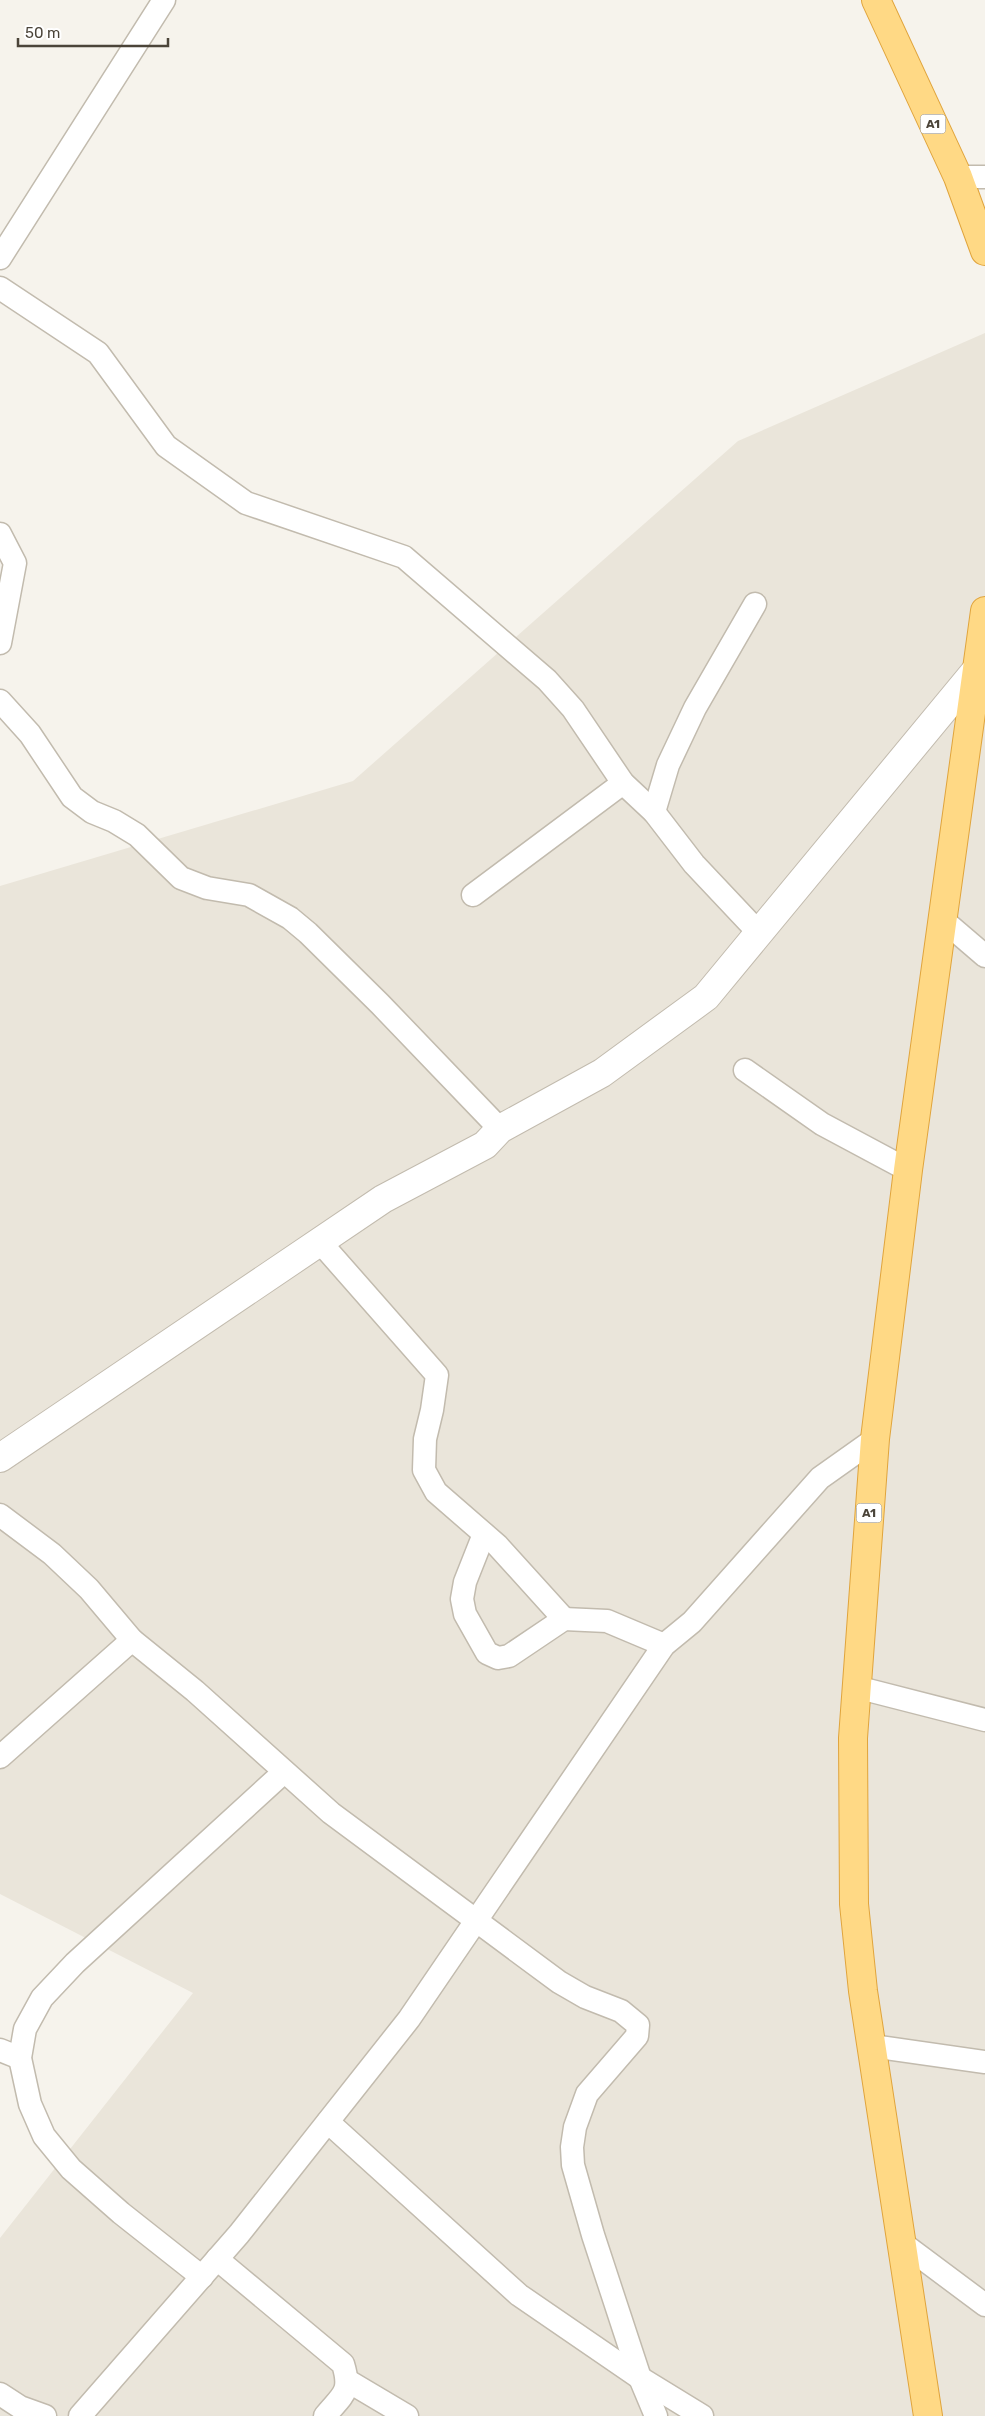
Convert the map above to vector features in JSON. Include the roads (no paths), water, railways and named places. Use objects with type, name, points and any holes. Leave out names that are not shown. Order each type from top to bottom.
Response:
[{"type":"highway","name":"A1","points":[[876,0],[958,176],[985,251]]},
{"type":"highway","name":"A1","points":[[928,2416],[863,1991],[854,1904],[853,1748],[875,1439],[908,1170],[985,611]]},
{"type":"street","points":[[0,258],[164,0]]},
{"type":"street","points":[[958,176],[985,178]]},
{"type":"street","points":[[0,288],[98,353],[166,446],[246,502],[404,557],[547,680],[573,709],[623,783],[654,812],[694,864],[759,933]]},
{"type":"street","points":[[0,534],[15,563],[0,643]]},
{"type":"street","points":[[654,812],[668,765],[695,708],[755,604]]},
{"type":"street","points":[[0,1458],[383,1199],[484,1145],[500,1129],[602,1073],[706,997],[978,668]]},
{"type":"street","points":[[0,700],[30,734],[72,797],[92,812],[114,821],[137,835],[181,878],[206,888],[249,895],[290,918],[308,933],[380,1004],[500,1129]]},
{"type":"street","points":[[473,895],[623,783]]},
{"type":"street","points":[[943,920],[985,956]]},
{"type":"street","points":[[745,1070],[822,1124],[908,1170]]},
{"type":"street","points":[[320,1242],[437,1375],[432,1410],[425,1439],[424,1470],[436,1492],[497,1545],[564,1619]]},
{"type":"street","points":[[91,2412],[217,2260],[410,2019],[443,1966],[477,1922],[664,1645],[692,1622],[820,1478],[875,1439]]},
{"type":"street","points":[[0,1514],[52,1554],[89,1589],[132,1640],[195,1691],[331,1813],[389,1854],[559,1982],[585,1997],[621,2011],[638,2025],[637,2036],[587,2094],[575,2127],[572,2147],[573,2165],[593,2235],[640,2378],[656,2416]]},
{"type":"street","points":[[484,1534],[466,1582],[462,1599],[465,1614],[487,1653],[498,1658],[509,1656],[564,1619],[607,1621],[664,1645]]},
{"type":"street","points":[[0,1757],[132,1640]]},
{"type":"street","points":[[856,1687],[985,1720]]},
{"type":"street","points":[[202,2277],[121,2213],[71,2168],[44,2136],[10,2054],[42,1998],[75,1963],[284,1772]]},
{"type":"street","points":[[872,2046],[985,2062]]},
{"type":"street","points":[[328,2122],[519,2295],[640,2378],[702,2416]]},
{"type":"street","points":[[902,2243],[985,2305]]},
{"type":"street","points":[[217,2260],[343,2364],[348,2381],[347,2389],[325,2416]]},
{"type":"street","points":[[348,2381],[407,2416]]},
{"type":"street","points":[[0,2394],[20,2406],[46,2416]]}]
